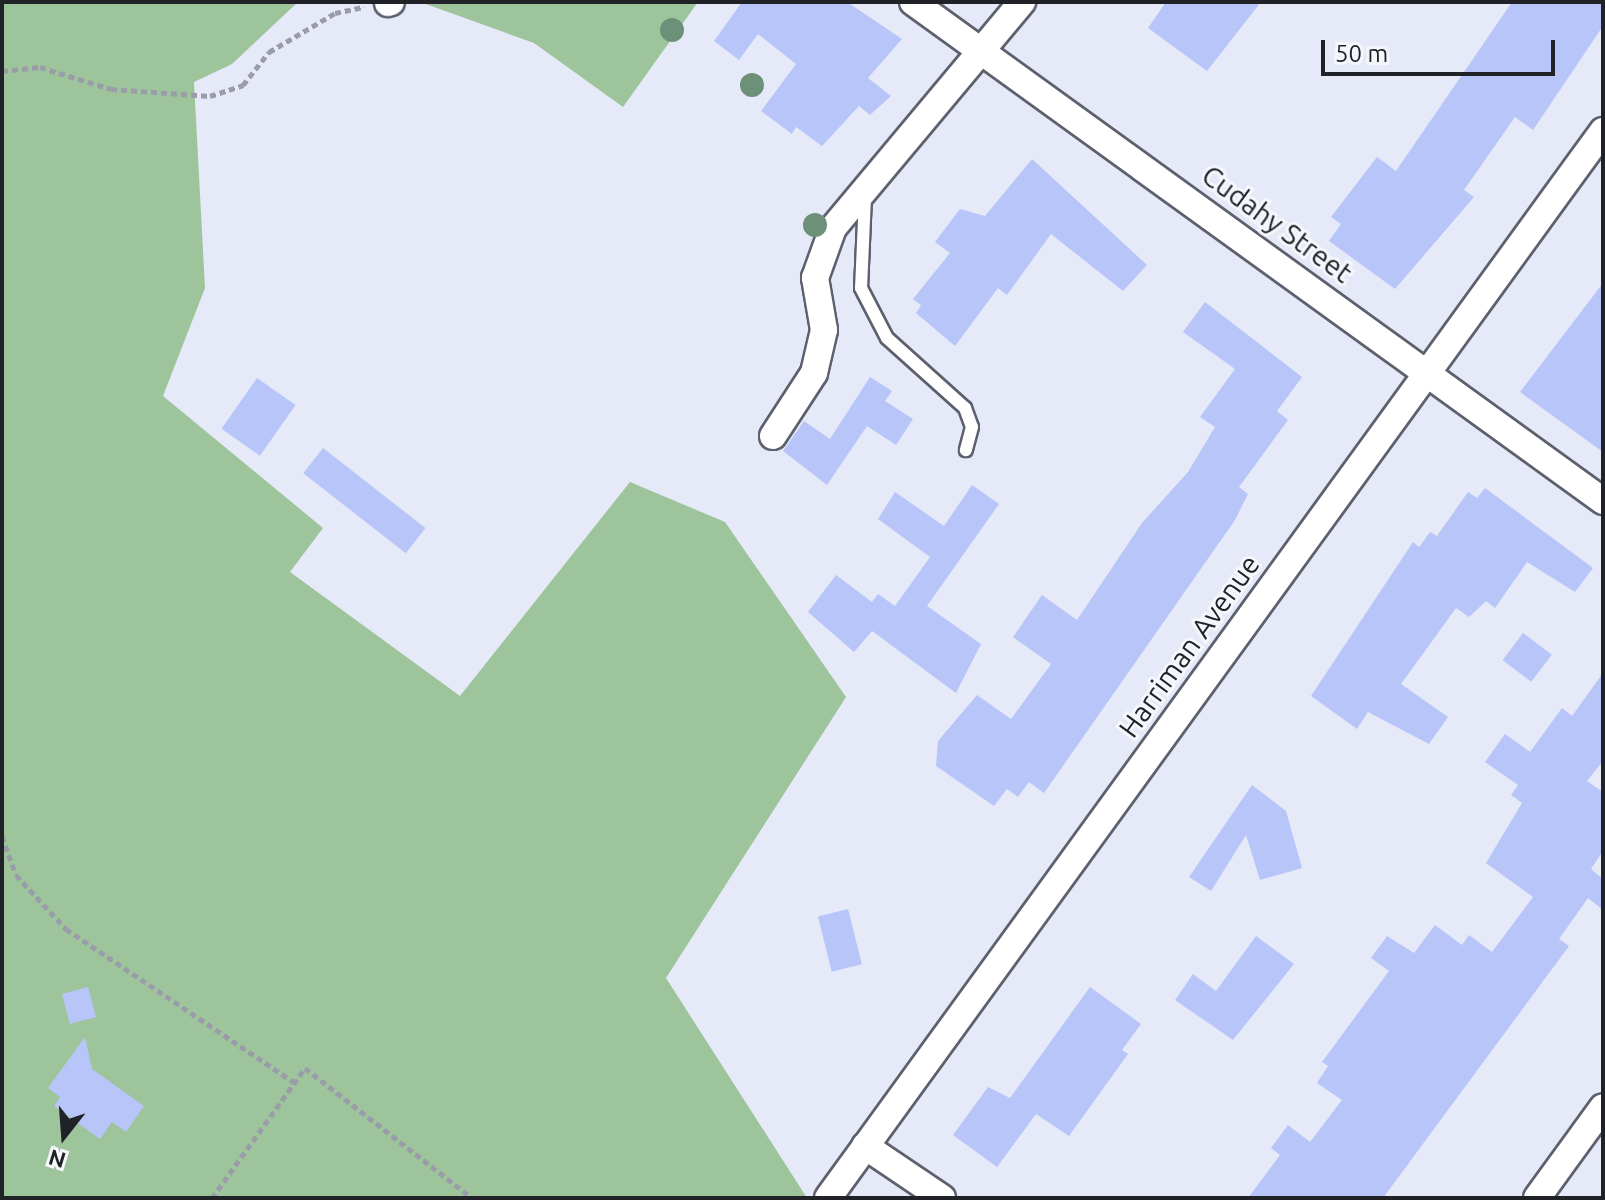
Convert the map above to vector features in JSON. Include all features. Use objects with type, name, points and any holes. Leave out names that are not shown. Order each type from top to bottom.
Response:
[{"type":"street","name":"Cudahy Street","points":[[913,2],[1603,501]]},
{"type":"street","points":[[773,436],[814,373],[824,330],[815,278],[833,228],[866,194],[984,53],[1022,2]]},
{"type":"street","name":"Harriman Avenue","points":[[828,1198],[1603,131]]},
{"type":"street","points":[[1537,1198],[1603,1107]]},
{"type":"street","points":[[865,1146],[942,1198]]},
{"type":"lane","points":[[866,194],[861,288],[887,338],[965,408],[972,427],[966,450]]},
{"type":"path","points":[[2,71],[40,67],[111,89],[210,96],[243,85],[269,52],[335,13],[390,2]]},
{"type":"path","points":[[2,836],[16,875],[66,929],[294,1082]]},
{"type":"path","points":[[212,1198],[305,1068],[472,1198]]},
{"type":"green space","points":[[2,2],[298,2],[232,64],[194,82],[205,288],[163,396],[323,528],[290,572],[460,696],[630,482],[725,522],[846,697],[666,978],[807,1198],[2,1198]]},
{"type":"green space","points":[[420,2],[698,2],[623,107],[534,43]]},
{"type":"building","points":[[742,2],[847,2],[902,39],[868,78],[891,96],[870,115],[859,106],[822,146],[796,127],[792,134],[761,111],[796,64],[758,34],[739,60],[714,41]]},
{"type":"building","points":[[1166,2],[1261,2],[1207,71],[1148,28]]},
{"type":"building","points":[[1512,2],[1603,2],[1603,26],[1533,130],[1515,117],[1464,190],[1474,197],[1395,289],[1329,241],[1341,224],[1331,217],[1377,157],[1396,171]]},
{"type":"building","points":[[1032,159],[1147,265],[1123,291],[1051,234],[1007,295],[998,288],[955,346],[916,313],[921,305],[913,299],[950,253],[935,242],[960,209],[985,216]]},
{"type":"building","points":[[1603,283],[1603,452],[1520,392]]},
{"type":"building","points":[[1205,302],[1302,377],[1277,411],[1288,420],[1239,487],[1248,494],[1235,520],[1044,793],[1029,782],[1018,797],[1007,789],[994,806],[936,766],[938,741],[977,695],[1011,719],[1051,664],[1013,637],[1042,595],[1077,620],[1142,523],[1188,472],[1215,427],[1200,417],[1235,369],[1183,332]]},
{"type":"building","points":[[870,377],[892,391],[885,401],[913,419],[896,445],[867,426],[827,485],[783,451],[804,421],[830,439]]},
{"type":"building","points":[[257,378],[296,405],[260,456],[221,429]]},
{"type":"building","points":[[323,448],[425,528],[406,553],[303,473]]},
{"type":"building","points":[[972,485],[999,504],[927,606],[981,644],[956,693],[872,631],[854,652],[808,612],[836,575],[872,602],[878,594],[895,606],[930,557],[878,519],[895,492],[944,526]]},
{"type":"building","points":[[1485,488],[1593,568],[1575,592],[1527,562],[1495,608],[1486,601],[1469,617],[1456,608],[1401,684],[1448,717],[1429,744],[1368,712],[1357,729],[1311,696],[1413,542],[1419,547],[1430,532],[1437,536],[1468,492],[1477,498]]},
{"type":"building","points":[[1523,633],[1552,655],[1531,682],[1503,660]]},
{"type":"building","points":[[1603,673],[1603,761],[1587,781],[1603,792],[1603,851],[1591,869],[1603,879],[1603,910],[1588,898],[1559,939],[1569,946],[1383,1198],[1248,1198],[1280,1155],[1271,1148],[1288,1125],[1310,1142],[1342,1100],[1317,1083],[1328,1066],[1322,1062],[1389,971],[1371,958],[1387,936],[1414,953],[1435,925],[1462,945],[1469,935],[1492,952],[1533,897],[1486,863],[1522,803],[1511,795],[1518,785],[1485,762],[1505,734],[1530,752],[1562,708],[1572,716]]},
{"type":"building","points":[[1252,785],[1286,811],[1302,868],[1260,880],[1246,835],[1211,891],[1189,877]]},
{"type":"building","points":[[848,909],[862,964],[832,972],[818,916]]},
{"type":"building","points":[[1256,936],[1294,964],[1233,1040],[1175,1000],[1193,974],[1216,991]]},
{"type":"building","points":[[88,987],[96,1017],[70,1024],[62,994]]},
{"type":"building","points":[[1090,987],[1141,1024],[1122,1050],[1128,1054],[1069,1136],[1036,1114],[997,1167],[953,1135],[988,1087],[1010,1098]]},
{"type":"building","points":[[85,1037],[92,1069],[144,1106],[126,1132],[112,1122],[100,1139],[54,1106],[60,1097],[48,1088]]}]
